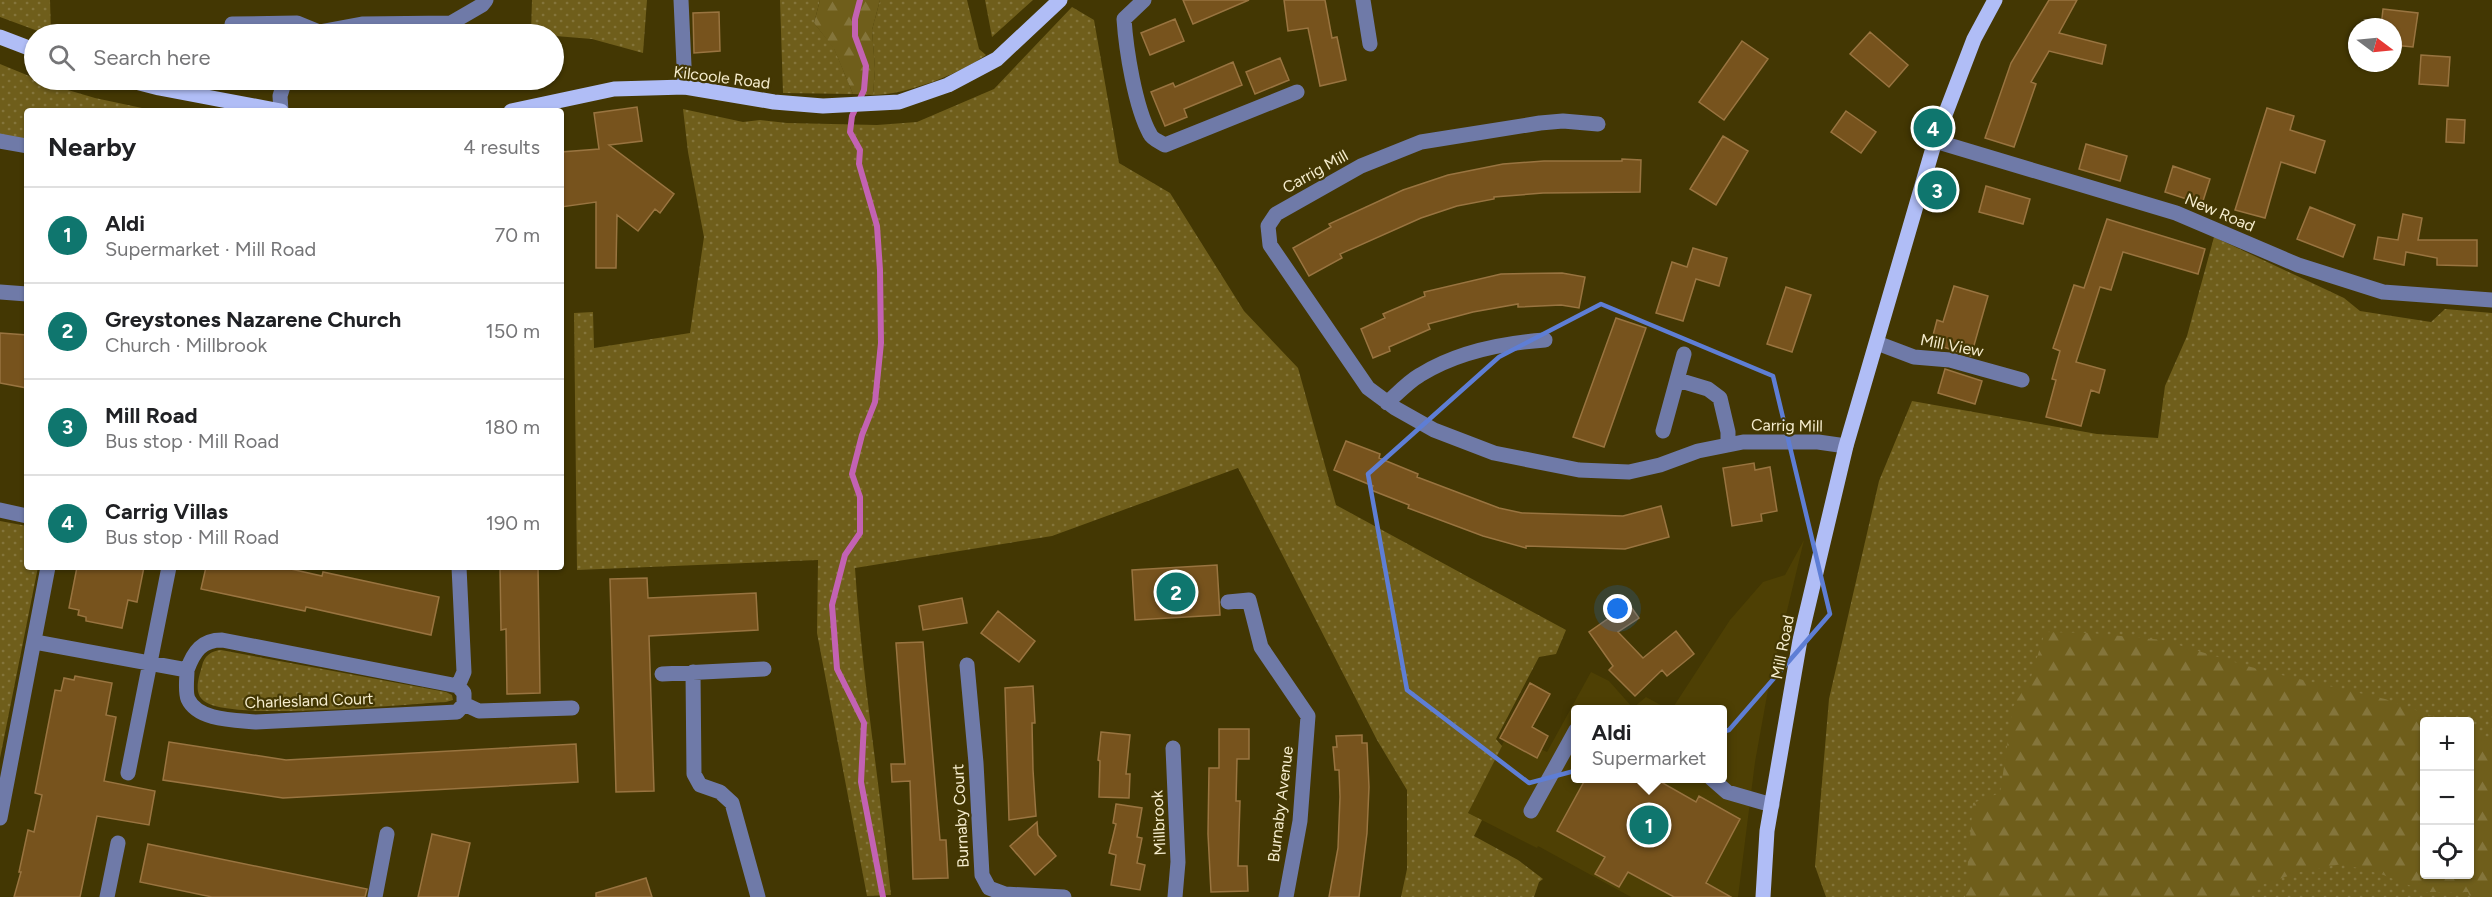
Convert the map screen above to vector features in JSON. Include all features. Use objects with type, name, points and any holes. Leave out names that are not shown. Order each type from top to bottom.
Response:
[{"type":"main road","name":"Kilcoole Road","points":[[525,108],[614,89],[685,87],[774,102],[823,105],[898,102],[948,85],[997,59],[1060,0]]},
{"type":"main road","name":"Mill Road","points":[[1763,897],[1767,831],[1800,640],[1846,446],[1935,141],[1974,39],[1995,0]]},
{"type":"main road","points":[[0,37],[24,46]]},
{"type":"main road","points":[[170,90],[265,108]]},
{"type":"street","points":[[362,24],[451,23],[482,5],[486,0]]},
{"type":"street","points":[[681,0],[685,87]]},
{"type":"street","points":[[1144,0],[1124,19],[1125,48],[1150,136],[1165,145],[1297,92]]},
{"type":"street","points":[[1363,0],[1370,44]]},
{"type":"street","points":[[232,24],[299,24]]},
{"type":"street","points":[[281,108],[282,90]]},
{"type":"street","name":"Carrig Mill","points":[[1598,124],[1563,121],[1540,123],[1421,142],[1361,166],[1276,214],[1268,226],[1270,245],[1368,388],[1387,403],[1434,430],[1494,453],[1580,470],[1629,472],[1660,465],[1698,451],[1743,442],[1818,441],[1846,446]]},
{"type":"street","points":[[0,141],[24,145]]},
{"type":"street","name":"New Road","points":[[1935,141],[2176,213],[2298,265],[2383,292],[2492,300]]},
{"type":"street","points":[[0,292],[24,294]]},
{"type":"street","points":[[1387,403],[1419,375],[1450,360],[1494,346],[1545,340]]},
{"type":"street","name":"Mill View","points":[[1877,343],[1914,357],[1950,360],[2022,380]]},
{"type":"street","points":[[1663,431],[1684,354]]},
{"type":"street","name":"Carrig Mill","points":[[1678,380],[1708,389],[1720,398],[1728,432],[1728,445]]},
{"type":"street","points":[[0,510],[24,515]]},
{"type":"street","points":[[0,818],[47,570]]},
{"type":"street","points":[[128,773],[168,570]]},
{"type":"street","points":[[459,570],[464,672],[458,686],[464,693],[464,704],[479,711],[572,708]]},
{"type":"street","name":"Burnaby Avenue","points":[[1228,602],[1249,600],[1262,647],[1308,716],[1300,820],[1286,897]]},
{"type":"street","name":"Charlesland Court","points":[[458,686],[222,640],[210,640],[200,646],[187,670],[188,699],[197,710],[229,719],[256,722],[457,712],[464,704]]},
{"type":"street","points":[[35,642],[187,670]]},
{"type":"street","name":"Burnaby Court","points":[[967,666],[984,892],[1064,897]]},
{"type":"street","points":[[662,674],[764,669]]},
{"type":"street","points":[[693,672],[694,774],[700,785],[720,792],[732,803],[758,897]]},
{"type":"street","points":[[1531,811],[1571,737]]},
{"type":"street","name":"Millbrook","points":[[1173,748],[1178,862],[1175,897]]},
{"type":"street","points":[[1717,783],[1727,792],[1772,805]]},
{"type":"street","points":[[375,897],[387,834]]},
{"type":"street","points":[[107,897],[118,843]]},
{"type":"highlighted area","points":[[1601,304],[1773,376],[1830,614],[1729,730],[1529,783],[1407,690],[1368,474],[1499,357]]},
{"type":"shaded area","points":[[1804,540],[1768,690],[1755,762],[1738,897],[1631,897],[1538,846],[1537,848],[1468,813],[1508,733],[1547,752],[1571,708],[1571,783],[1727,783],[1727,705],[1675,705],[1730,620],[1763,582],[1785,575]]},
{"type":"shaded area","points":[[1591,672],[1609,681],[1630,705],[1573,705]]},
{"type":"shaded area","points":[[1646,697],[1661,705],[1637,705]]},
{"type":"green space","points":[[0,0],[50,0],[51,24],[24,24],[24,26],[0,17]]},
{"type":"green space","points":[[532,0],[647,0],[643,53],[592,39],[564,37],[564,24],[531,24]]},
{"type":"green space","points":[[780,0],[820,0],[814,23],[834,48],[853,94],[783,93]]},
{"type":"green space","points":[[820,0],[880,0],[872,30],[875,69],[873,95],[853,94],[834,49],[814,23]]},
{"type":"green space","points":[[880,0],[967,0],[979,49],[986,55],[932,82],[901,91],[873,95],[875,69],[872,30]]},
{"type":"green space","points":[[985,0],[1033,0],[992,37]]},
{"type":"green space","points":[[1072,7],[1094,20],[1119,163],[1170,193],[1244,311],[1298,368],[1336,505],[1566,630],[1556,654],[1539,657],[1496,739],[1502,746],[1468,813],[1482,820],[1474,836],[1518,860],[1543,879],[1539,882],[1534,897],[1401,897],[1407,869],[1407,790],[1377,740],[1238,468],[1052,536],[855,568],[862,650],[891,895],[867,896],[817,633],[818,560],[577,570],[574,313],[593,312],[594,348],[690,333],[704,237],[688,152],[683,109],[743,122],[760,120],[787,123],[877,125],[917,122],[994,89]]},
{"type":"green space","points":[[0,64],[24,74],[24,90],[68,90],[142,108],[24,108],[24,140],[0,135]]},
{"type":"green space","points":[[2214,237],[2344,298],[2360,311],[2431,322],[2445,309],[2492,313],[2492,897],[1826,897],[1815,866],[1829,699],[1879,481],[1912,401],[2097,434],[2158,438],[2165,386],[2187,336]]},
{"type":"green space","points":[[0,521],[24,525],[24,570],[37,570],[0,758]]},
{"type":"green space","points":[[2045,632],[2090,633],[2162,640],[2264,671],[2385,699],[2435,717],[2420,717],[2420,879],[2474,879],[2474,732],[2492,739],[2492,897],[2470,897],[2468,892],[2426,892],[2381,874],[2342,864],[2300,872],[2261,885],[2251,897],[1965,897],[1973,803],[2000,793],[2013,707],[2031,677]]},
{"type":"green space","points":[[221,650],[446,692],[452,695],[453,700],[319,710],[247,710],[220,707],[201,698],[198,685],[204,659],[211,653]]},
{"type":"building","points":[[1183,0],[1249,0],[1193,24]]},
{"type":"building","points":[[1284,0],[1325,0],[1332,38],[1337,37],[1346,80],[1320,86],[1308,28],[1288,31]]},
{"type":"building","points":[[2049,0],[2077,0],[2059,33],[2106,45],[2102,64],[2049,51],[2031,82],[2036,84],[2014,147],[1985,138],[2011,63]]},
{"type":"building","points":[[2383,9],[2418,13],[2413,47],[2402,46],[2402,18],[2382,18]]},
{"type":"building","points":[[719,12],[720,51],[694,53],[693,13]]},
{"type":"building","points":[[1175,19],[1184,41],[1150,55],[1141,33]]},
{"type":"building","points":[[1870,32],[1908,65],[1889,87],[1850,54]]},
{"type":"building","points":[[1742,41],[1768,59],[1724,120],[1699,102]]},
{"type":"building","points":[[2421,55],[2450,57],[2448,86],[2419,84]]},
{"type":"building","points":[[1280,58],[1289,80],[1255,94],[1246,72]]},
{"type":"building","points":[[1233,62],[1242,85],[1184,109],[1187,117],[1165,126],[1151,92],[1173,83],[1175,87]]},
{"type":"building","points":[[637,107],[642,141],[609,145],[674,194],[660,213],[655,209],[638,231],[617,215],[616,268],[596,268],[596,202],[564,207],[564,152],[599,149],[594,113]]},
{"type":"building","points":[[2267,108],[2294,116],[2290,130],[2325,141],[2315,173],[2281,162],[2265,218],[2235,210]]},
{"type":"building","points":[[1846,111],[1876,132],[1861,153],[1831,132]]},
{"type":"building","points":[[2447,119],[2465,120],[2464,143],[2446,142]]},
{"type":"building","points":[[1723,136],[1748,151],[1716,205],[1690,189]]},
{"type":"building","points":[[2086,144],[2127,156],[2120,181],[2079,169]]},
{"type":"building","points":[[1622,159],[1641,160],[1640,192],[1543,193],[1494,197],[1494,199],[1457,206],[1421,218],[1340,254],[1342,258],[1309,276],[1293,248],[1331,227],[1329,224],[1403,190],[1448,175],[1503,164],[1544,161],[1622,161]]},
{"type":"building","points":[[2173,166],[2210,179],[2202,204],[2165,192]]},
{"type":"building","points":[[1986,186],[2030,199],[2023,224],[1979,212]]},
{"type":"building","points":[[2310,207],[2355,225],[2343,257],[2297,239]]},
{"type":"building","points":[[2403,214],[2422,218],[2418,240],[2477,240],[2477,266],[2437,265],[2437,258],[2406,252],[2404,265],[2374,259],[2378,237],[2398,240]]},
{"type":"building","points":[[2107,219],[2205,249],[2198,274],[2123,252],[2111,290],[2100,287],[2076,362],[2105,370],[2099,393],[2091,390],[2081,426],[2046,417],[2056,380],[2052,379],[2060,351],[2053,348],[2074,285],[2084,288]]},
{"type":"building","points":[[1693,248],[1727,258],[1719,286],[1696,279],[1683,321],[1656,313],[1672,262],[1687,267]]},
{"type":"building","points":[[1562,273],[1585,277],[1579,308],[1561,305],[1518,307],[1518,304],[1473,312],[1428,324],[1430,329],[1389,347],[1390,351],[1373,358],[1361,329],[1385,318],[1383,314],[1425,296],[1424,292],[1501,274]]},
{"type":"building","points":[[1954,286],[1988,296],[1971,356],[1931,343],[1937,320],[1943,322]]},
{"type":"building","points":[[1786,287],[1811,295],[1792,352],[1767,344]]},
{"type":"building","points":[[1616,318],[1646,328],[1604,447],[1573,437]]},
{"type":"building","points":[[0,333],[24,335],[24,387],[0,383]]},
{"type":"building","points":[[1945,369],[1982,381],[1975,404],[1938,393]]},
{"type":"building","points":[[1346,441],[1380,454],[1379,458],[1418,474],[1417,477],[1499,508],[1522,513],[1623,516],[1661,506],[1669,537],[1625,549],[1526,546],[1526,548],[1483,536],[1408,508],[1409,505],[1371,490],[1373,486],[1334,470]]},
{"type":"building","points":[[1754,463],[1755,470],[1770,467],[1777,511],[1761,514],[1762,521],[1732,526],[1723,468]]},
{"type":"building","points":[[1217,565],[1220,615],[1135,620],[1132,570]]},
{"type":"building","points":[[76,570],[143,570],[137,602],[128,600],[122,628],[86,621],[86,617],[78,615],[79,610],[69,608]]},
{"type":"building","points":[[205,570],[295,570],[322,576],[323,572],[439,597],[431,635],[306,607],[305,611],[201,589]]},
{"type":"building","points":[[500,570],[538,570],[540,693],[507,694],[506,629],[501,630]]},
{"type":"building","points":[[647,578],[648,598],[756,593],[758,630],[649,636],[654,791],[616,792],[610,579]]},
{"type":"building","points":[[962,598],[967,623],[923,630],[919,606]]},
{"type":"building","points":[[1629,604],[1639,618],[1618,632],[1643,658],[1676,631],[1694,654],[1667,676],[1662,670],[1635,696],[1609,670],[1613,666],[1589,632]]},
{"type":"building","points":[[998,611],[1035,641],[1019,662],[981,633]]},
{"type":"building","points":[[923,642],[940,840],[946,840],[948,878],[913,879],[910,781],[892,782],[891,764],[905,764],[896,643]]},
{"type":"building","points":[[75,676],[112,683],[106,715],[116,717],[104,781],[155,791],[149,825],[97,816],[80,897],[14,897],[28,830],[34,832],[42,795],[35,793],[55,690],[61,691],[64,678],[74,680]]},
{"type":"building","points":[[1530,683],[1550,694],[1532,727],[1548,736],[1537,758],[1500,738]]},
{"type":"building","points":[[1033,686],[1035,723],[1032,723],[1033,770],[1036,816],[1009,820],[1005,688]]},
{"type":"building","points":[[1219,729],[1249,729],[1249,759],[1237,759],[1236,801],[1240,801],[1238,866],[1247,866],[1248,891],[1211,892],[1208,834],[1209,768],[1219,768]]},
{"type":"building","points":[[1101,732],[1130,735],[1126,774],[1130,774],[1129,798],[1099,797],[1100,761],[1098,760]]},
{"type":"building","points":[[1362,735],[1362,743],[1367,743],[1369,787],[1367,833],[1359,897],[1329,897],[1338,848],[1340,797],[1339,770],[1335,770],[1333,747],[1337,747],[1336,736]]},
{"type":"building","points":[[169,742],[286,760],[576,744],[578,782],[283,798],[163,780]]},
{"type":"building","points":[[1583,783],[1663,783],[1696,802],[1699,796],[1740,819],[1706,883],[1731,897],[1674,897],[1628,872],[1619,887],[1595,874],[1605,857],[1557,831]]},
{"type":"building","points":[[1116,804],[1142,808],[1137,837],[1142,838],[1137,863],[1145,865],[1140,890],[1111,885],[1116,855],[1109,853],[1116,824],[1113,823]]},
{"type":"building","points":[[1037,822],[1038,835],[1056,856],[1035,875],[1010,846]]},
{"type":"building","points":[[432,834],[470,843],[458,897],[418,897]]},
{"type":"building","points":[[148,844],[367,889],[365,897],[212,897],[140,882]]},
{"type":"building","points":[[646,878],[652,897],[596,897],[596,893]]},
{"type":"waterway","points":[[860,0],[855,19],[855,36],[866,66],[864,90],[852,116],[850,132],[860,150],[859,164],[877,226],[881,343],[875,402],[862,435],[852,474],[860,497],[860,533],[845,555],[832,605],[837,669],[864,723],[861,782],[883,897]]},
{"type":"place","name":"Carrig Villas","points":[[1933,128]]},
{"type":"place","name":"Mill Road","points":[[1937,190]]},
{"type":"place","name":"Greystones Nazarene Church","points":[[1176,592]]},
{"type":"place","name":"Aldi","points":[[1649,825]]}]
